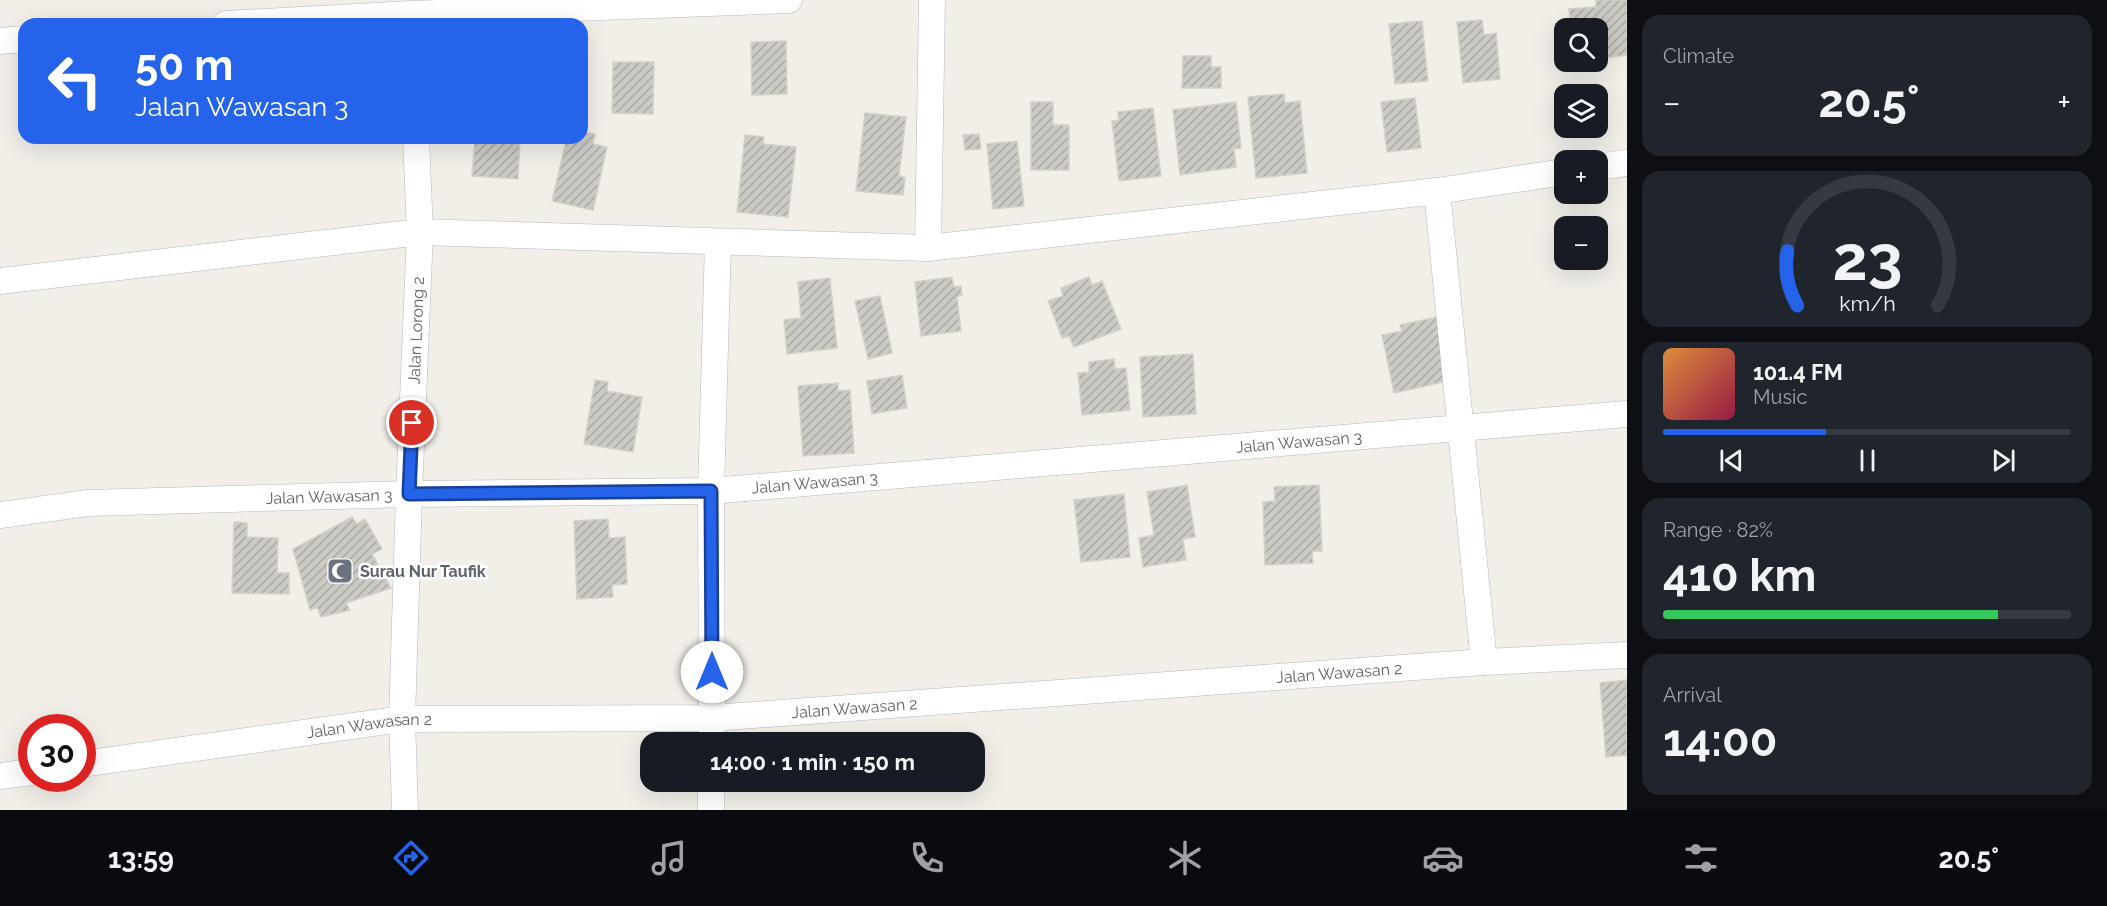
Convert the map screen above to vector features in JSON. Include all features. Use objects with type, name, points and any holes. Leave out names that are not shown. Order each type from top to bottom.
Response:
[{"type":"street","points":[[431,18],[789,0]]},
{"type":"street","points":[[928,248],[932,0]]},
{"type":"street","points":[[0,41],[18,40]]},
{"type":"street","name":"Jalan Lorong 2","points":[[405,810],[402,719],[420,232],[416,144]]},
{"type":"street","points":[[1608,166],[1627,163]]},
{"type":"street","points":[[0,281],[420,232],[928,248],[1437,191],[1554,173]]},
{"type":"street","points":[[1437,191],[1484,662]]},
{"type":"street","points":[[712,730],[711,491],[718,242]]},
{"type":"street","name":"Jalan Wawasan 3","points":[[0,515],[88,503],[409,494],[711,491],[1627,414]]},
{"type":"street","name":"Jalan Wawasan 2","points":[[96,762],[402,719],[712,730],[1484,662],[1627,655]]},
{"type":"street","points":[[0,776],[18,774]]},
{"type":"street","points":[[711,792],[711,810]]},
{"type":"building","points":[[1596,0],[1627,0],[1627,55],[1608,58],[1608,18],[1570,18],[1569,9],[1596,7]]},
{"type":"building","points":[[1482,20],[1484,35],[1496,33],[1500,79],[1463,83],[1457,22]]},
{"type":"building","points":[[1422,21],[1428,81],[1395,84],[1389,24]]},
{"type":"building","points":[[786,41],[787,94],[752,95],[751,42]]},
{"type":"building","points":[[1183,56],[1211,56],[1211,67],[1221,67],[1221,88],[1182,88]]},
{"type":"building","points":[[613,62],[654,62],[653,114],[612,113]]},
{"type":"building","points":[[1284,94],[1285,103],[1300,101],[1307,173],[1256,178],[1248,97]]},
{"type":"building","points":[[1415,98],[1421,148],[1387,152],[1381,102]]},
{"type":"building","points":[[1031,102],[1053,102],[1053,125],[1069,125],[1069,170],[1031,170]]},
{"type":"building","points":[[1236,102],[1241,148],[1234,149],[1236,167],[1180,175],[1173,110]]},
{"type":"building","points":[[1153,108],[1161,176],[1119,181],[1112,121],[1119,120],[1118,112]]},
{"type":"building","points":[[865,113],[906,117],[899,175],[905,178],[903,195],[856,191]]},
{"type":"building","points":[[588,133],[595,134],[593,144],[607,147],[593,210],[552,201],[565,144],[588,144]]},
{"type":"building","points":[[979,134],[981,149],[965,150],[963,135]]},
{"type":"building","points":[[745,135],[764,137],[763,144],[796,147],[788,217],[737,212]]},
{"type":"building","points":[[1017,141],[1024,206],[993,209],[987,144]]},
{"type":"building","points":[[475,144],[520,144],[518,179],[472,176]]},
{"type":"building","points":[[952,277],[954,287],[961,286],[962,295],[957,297],[961,331],[921,336],[915,282]]},
{"type":"building","points":[[1089,277],[1092,285],[1102,281],[1121,329],[1074,347],[1069,336],[1062,338],[1048,301],[1063,296],[1061,288]]},
{"type":"building","points":[[830,278],[837,348],[787,354],[784,320],[801,318],[798,282]]},
{"type":"building","points":[[880,296],[892,353],[868,359],[855,301]]},
{"type":"building","points":[[1438,317],[1452,380],[1394,393],[1382,335],[1402,331],[1400,325]]},
{"type":"building","points":[[1193,354],[1196,414],[1143,417],[1140,357]]},
{"type":"building","points":[[1114,359],[1115,369],[1126,368],[1130,410],[1082,415],[1078,373],[1089,372],[1089,362]]},
{"type":"building","points":[[902,375],[907,408],[872,414],[867,381]]},
{"type":"building","points":[[595,380],[608,382],[607,391],[642,397],[633,452],[584,444]]},
{"type":"building","points":[[838,383],[838,391],[850,390],[854,453],[803,456],[798,386]]},
{"type":"building","points":[[1187,485],[1195,537],[1183,539],[1186,560],[1143,567],[1139,538],[1154,535],[1147,492]]},
{"type":"building","points":[[1319,485],[1322,551],[1312,551],[1313,563],[1265,565],[1263,502],[1275,501],[1274,487]]},
{"type":"building","points":[[1124,494],[1130,557],[1081,562],[1074,500]]},
{"type":"building","name":"Surau Nur Taufik","points":[[352,517],[357,524],[365,519],[382,549],[372,554],[391,588],[346,603],[350,610],[321,617],[317,607],[310,610],[293,549]]},
{"type":"building","points":[[608,519],[609,538],[625,537],[627,584],[612,585],[613,597],[577,599],[574,521]]},
{"type":"building","points":[[234,522],[247,523],[247,537],[278,538],[277,573],[289,573],[289,594],[232,593]]},
{"type":"building","points":[[1627,680],[1627,755],[1606,757],[1600,683]]},
{"type":"place","name":"Surau Nur Taufik","points":[[340,571]]},
{"type":"route","points":[[412,423],[409,494],[711,491],[712,672]]}]
